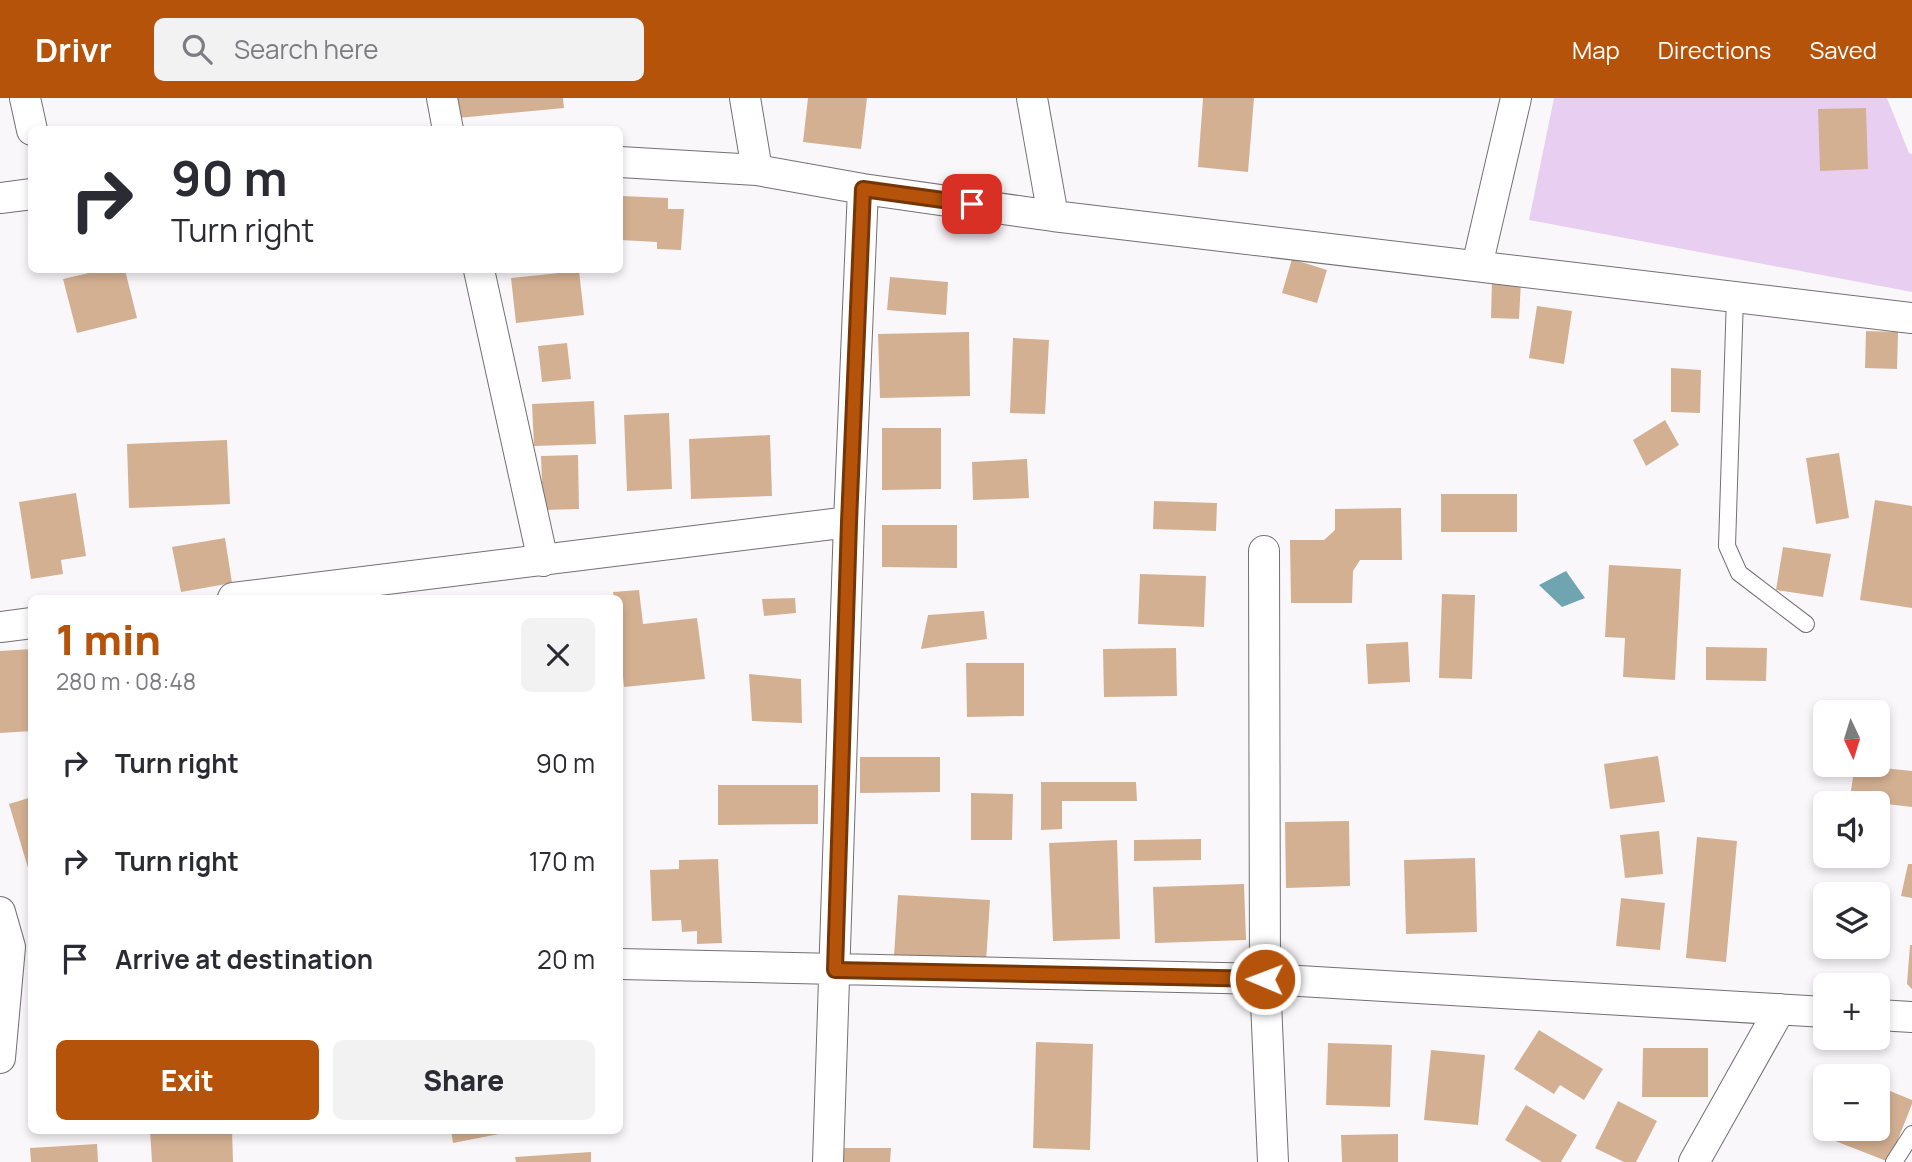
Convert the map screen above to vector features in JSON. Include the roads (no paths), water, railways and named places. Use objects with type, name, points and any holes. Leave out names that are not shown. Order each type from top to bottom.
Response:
[{"type":"street","points":[[25,98],[31,126]]},
{"type":"street","points":[[442,98],[447,126]]},
{"type":"street","points":[[746,98],[758,170]]},
{"type":"street","points":[[1032,98],[1053,216]]},
{"type":"street","points":[[1477,266],[1516,98]]},
{"type":"street","points":[[623,162],[758,170],[863,189],[1053,216],[1912,318]]},
{"type":"street","points":[[828,1162],[863,189]]},
{"type":"street","points":[[0,198],[28,194]]},
{"type":"street","points":[[480,273],[543,561]]},
{"type":"street","points":[[258,595],[849,522]]},
{"type":"street","points":[[1264,551],[1265,979],[1273,1162]]},
{"type":"street","points":[[0,627],[28,624]]},
{"type":"street","points":[[0,912],[14,948],[0,1058]]},
{"type":"street","points":[[623,964],[1265,979],[1813,1011]]},
{"type":"street","points":[[1694,1162],[1780,1009]]},
{"type":"street","points":[[1890,1016],[1912,1017]]},
{"type":"lane","points":[[1735,297],[1727,546],[1738,573],[1806,624]]},
{"type":"lane","points":[[1894,1162],[1912,1134]]},
{"type":"water","points":[[1566,571],[1585,598],[1562,607],[1539,585]]}]
